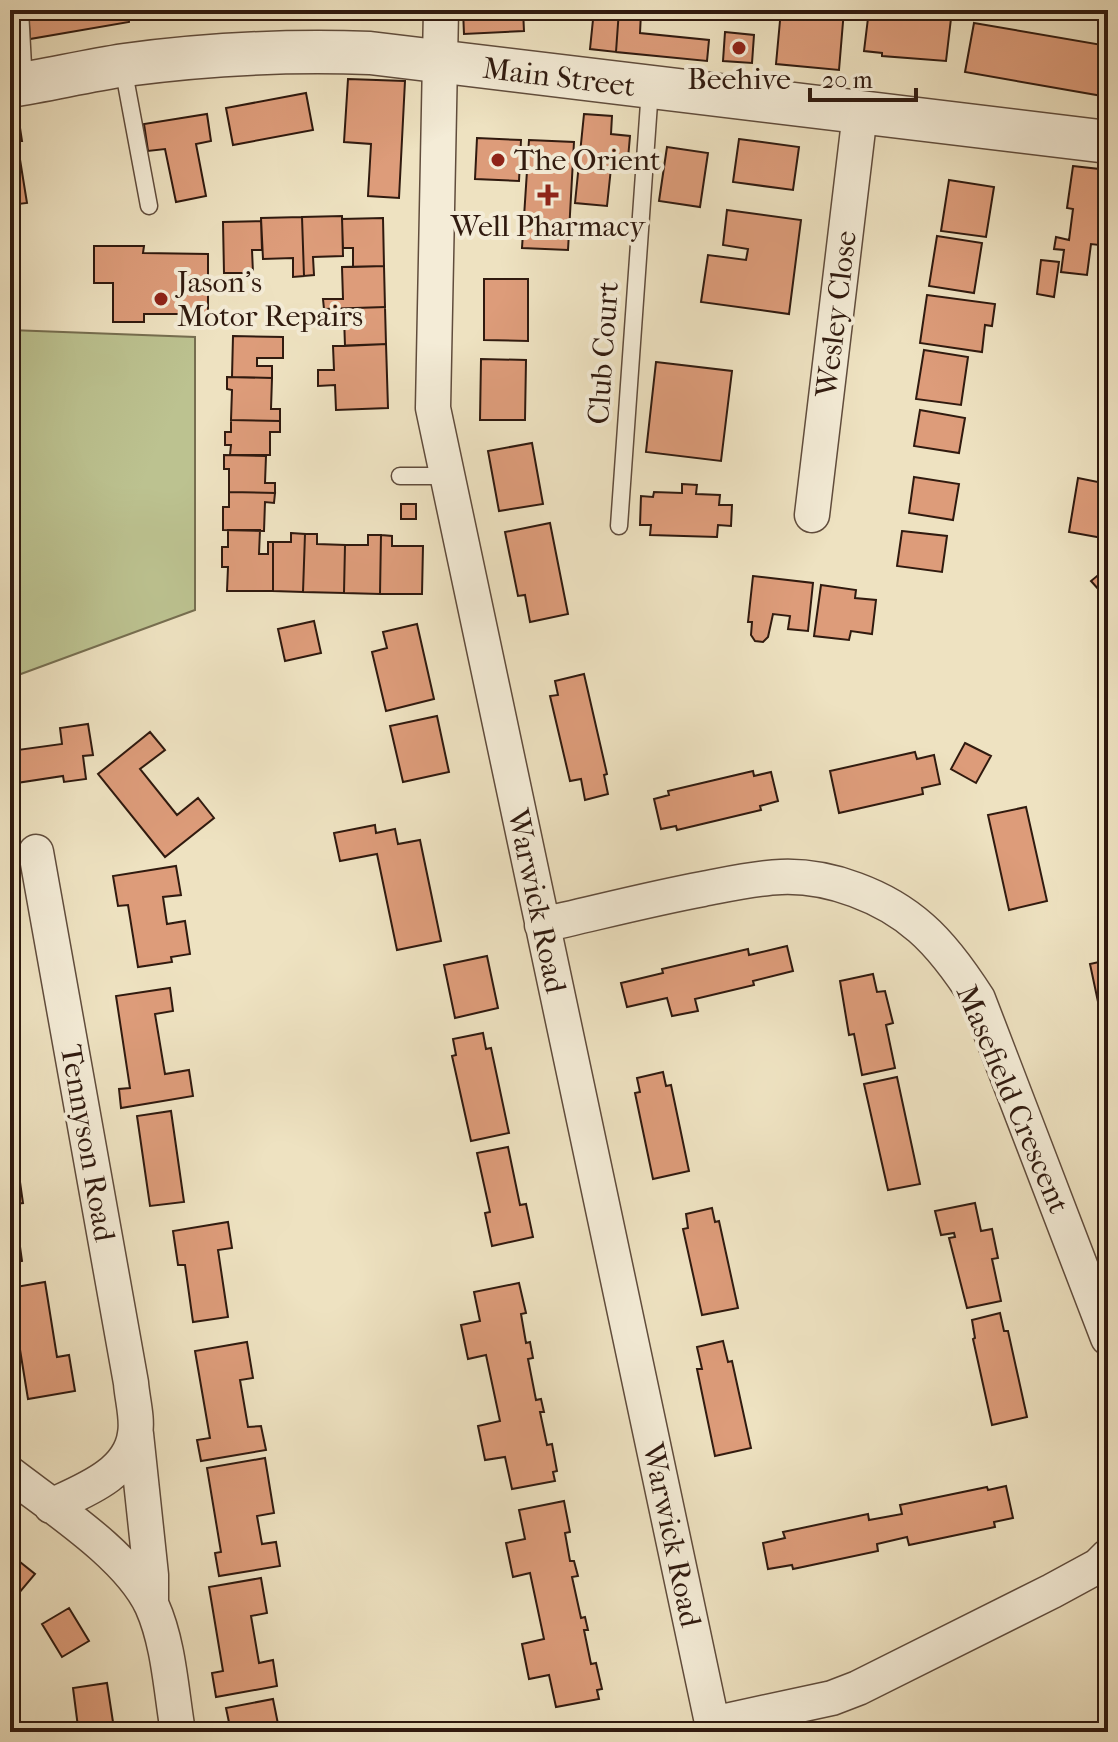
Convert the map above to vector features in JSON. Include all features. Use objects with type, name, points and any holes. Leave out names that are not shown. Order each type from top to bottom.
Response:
[{"type":"street","points":[[11,10],[12,86]]},
{"type":"street","name":"Warwick Road","points":[[441,10],[433,408],[713,1728]]},
{"type":"street","name":"Main Street","points":[[12,86],[123,66],[213,55],[294,50],[370,53],[1108,142]]},
{"type":"street","name":"Wesley Close","points":[[812,515],[860,113]]},
{"type":"street","name":"Tennyson Road","points":[[36,852],[131,1383],[151,1575],[151,1604]]},
{"type":"street","name":"Masefield Crescent","points":[[542,925],[685,892],[753,879],[783,877],[813,879],[844,887],[874,897],[901,912],[922,928],[944,952],[978,999],[1108,1338]]},
{"type":"street","points":[[51,1506],[99,1484],[128,1454],[136,1434]]},
{"type":"street","points":[[10,1474],[131,1573],[151,1604],[164,1649],[178,1732]]},
{"type":"street","points":[[713,1728],[832,1698],[858,1688],[1052,1591],[1098,1566],[1108,1556]]},
{"type":"lane","points":[[123,66],[149,206]]},
{"type":"lane","name":"Club Court","points":[[619,526],[650,89]]},
{"type":"lane","points":[[400,476],[448,476]]},
{"type":"green space","points":[[10,330],[195,337],[195,610],[10,678]]},
{"type":"building","points":[[28,10],[129,10],[129,22],[30,39]]},
{"type":"building","points":[[263,10],[373,10],[264,15]]},
{"type":"building","points":[[463,10],[523,10],[524,31],[464,34]]},
{"type":"building","points":[[594,10],[619,10],[616,52],[590,49]]},
{"type":"building","points":[[619,10],[648,10],[641,13],[640,33],[709,40],[707,61],[616,52]]},
{"type":"building","points":[[781,10],[827,13],[827,10],[844,10],[839,70],[776,64]]},
{"type":"building","points":[[869,10],[952,10],[946,61],[882,56],[882,53],[864,51]]},
{"type":"building","points":[[974,23],[1108,46],[1108,97],[965,72]]},
{"type":"building","name":"Beehive","points":[[725,32],[754,35],[752,63],[723,61]]},
{"type":"building","points":[[348,79],[405,81],[399,198],[368,196],[371,144],[344,142]]},
{"type":"building","points":[[306,93],[313,130],[233,145],[226,108]]},
{"type":"building","points":[[207,114],[211,141],[196,144],[206,196],[176,202],[165,149],[148,151],[144,124]]},
{"type":"building","points":[[584,114],[612,116],[611,134],[630,136],[627,170],[611,168],[607,206],[575,203]]},
{"type":"building","points":[[18,115],[22,141],[17,141],[27,203],[10,205],[10,117]]},
{"type":"building","name":"The Orient","points":[[477,138],[521,140],[519,181],[475,179]]},
{"type":"building","points":[[739,139],[799,147],[793,190],[733,182]]},
{"type":"building","name":"Well Pharmacy","points":[[529,140],[574,142],[568,250],[522,248]]},
{"type":"building","points":[[667,147],[708,153],[700,207],[659,201]]},
{"type":"building","points":[[1073,166],[1108,170],[1108,246],[1091,244],[1087,275],[1061,272],[1064,250],[1054,249],[1056,237],[1069,240],[1073,209],[1067,208]]},
{"type":"building","points":[[949,180],[994,187],[986,237],[941,231]]},
{"type":"building","points":[[727,210],[801,220],[789,314],[701,302],[708,255],[746,260],[748,249],[723,245]]},
{"type":"building","points":[[342,216],[343,256],[313,257],[314,275],[304,276],[302,217]]},
{"type":"building","points":[[302,217],[304,276],[293,277],[293,258],[263,259],[261,218]]},
{"type":"building","points":[[383,218],[384,266],[353,267],[353,248],[343,248],[342,219]]},
{"type":"building","points":[[261,221],[262,250],[252,250],[253,273],[224,273],[223,222]]},
{"type":"building","points":[[937,236],[982,243],[974,293],[929,286]]},
{"type":"building","name":"Jason's Motor Repairs","points":[[94,246],[144,246],[143,253],[208,254],[208,314],[144,314],[144,322],[113,322],[113,283],[94,283]]},
{"type":"building","points":[[1041,260],[1059,262],[1054,297],[1037,294]]},
{"type":"building","points":[[384,266],[385,307],[324,309],[323,299],[343,299],[342,267]]},
{"type":"building","points":[[484,279],[528,279],[528,341],[484,340]]},
{"type":"building","points":[[927,295],[995,304],[992,326],[985,325],[982,352],[920,343]]},
{"type":"building","points":[[385,307],[386,344],[345,346],[344,317],[324,318],[324,309]]},
{"type":"building","points":[[233,336],[283,337],[283,358],[257,358],[257,366],[272,366],[272,378],[232,377]]},
{"type":"building","points":[[386,344],[388,408],[336,410],[335,385],[318,386],[318,370],[334,370],[333,346]]},
{"type":"building","points":[[924,350],[968,357],[961,405],[916,399]]},
{"type":"building","points":[[481,359],[526,360],[525,420],[480,420]]},
{"type":"building","points":[[656,362],[732,371],[721,461],[646,452]]},
{"type":"building","points":[[11,377],[13,464],[10,464]]},
{"type":"building","points":[[227,377],[272,378],[271,409],[280,409],[280,421],[231,420],[232,390],[227,389]]},
{"type":"building","points":[[920,410],[965,418],[959,453],[914,446]]},
{"type":"building","points":[[231,420],[280,421],[280,432],[270,432],[270,455],[230,455],[231,445],[225,445],[225,432],[231,432]]},
{"type":"building","points":[[532,443],[543,504],[499,511],[488,451]]},
{"type":"building","points":[[224,455],[266,456],[265,483],[275,483],[275,493],[229,492],[229,469],[224,469]]},
{"type":"building","points":[[914,477],[959,484],[953,520],[909,513]]},
{"type":"building","points":[[1078,478],[1108,484],[1108,539],[1069,532]]},
{"type":"building","points":[[682,484],[697,485],[696,494],[720,495],[719,505],[732,505],[731,526],[718,525],[717,537],[650,535],[651,525],[640,525],[641,496],[653,497],[654,492],[682,493]]},
{"type":"building","points":[[229,492],[275,493],[274,503],[265,502],[264,531],[223,530],[223,507],[229,507]]},
{"type":"building","points":[[401,504],[416,504],[416,519],[401,519]]},
{"type":"building","points":[[550,523],[568,614],[530,622],[525,595],[518,596],[505,532]]},
{"type":"building","points":[[228,530],[260,530],[259,554],[268,554],[268,542],[273,542],[273,591],[227,591],[228,567],[222,567],[222,547],[228,547]]},
{"type":"building","points":[[902,531],[947,536],[942,572],[897,566]]},
{"type":"building","points":[[291,533],[305,534],[303,592],[273,591],[273,542],[291,542]]},
{"type":"building","points":[[305,534],[317,534],[317,544],[345,545],[344,593],[303,592]]},
{"type":"building","points":[[368,535],[381,535],[380,594],[344,593],[345,545],[368,545]]},
{"type":"building","points":[[381,535],[392,536],[392,546],[423,546],[422,594],[380,594]]},
{"type":"building","points":[[1108,567],[1108,600],[1091,581]]},
{"type":"building","points":[[753,576],[813,583],[808,631],[788,629],[790,616],[773,614],[768,637],[763,642],[755,641],[751,635],[752,622],[748,622]]},
{"type":"building","points":[[821,585],[856,590],[855,598],[876,600],[872,634],[851,631],[849,640],[814,636]]},
{"type":"building","points":[[314,621],[321,653],[285,661],[278,629]]},
{"type":"building","points":[[417,624],[434,699],[386,711],[372,652],[387,648],[383,632]]},
{"type":"building","points":[[584,674],[607,774],[604,775],[608,794],[585,800],[581,779],[570,781],[550,696],[558,695],[555,681]]},
{"type":"building","points":[[437,716],[449,772],[403,782],[390,726]]},
{"type":"building","points":[[88,724],[93,755],[83,756],[86,779],[64,782],[63,776],[10,784],[10,751],[62,744],[60,728]]},
{"type":"building","points":[[150,732],[165,750],[140,769],[177,815],[198,798],[214,818],[165,857],[98,774]]},
{"type":"building","points":[[965,743],[991,756],[976,783],[951,769]]},
{"type":"building","points":[[915,752],[917,759],[934,755],[940,784],[922,788],[923,794],[839,813],[830,771]]},
{"type":"building","points":[[753,771],[754,776],[771,772],[778,801],[760,806],[761,810],[677,830],[676,826],[661,829],[654,799],[669,795],[668,791]]},
{"type":"building","points":[[1026,807],[1047,901],[1009,910],[988,815]]},
{"type":"building","points":[[375,825],[376,833],[395,829],[398,844],[420,840],[441,941],[397,950],[377,854],[340,861],[334,833]]},
{"type":"building","points":[[176,866],[181,895],[163,897],[167,924],[185,921],[190,954],[171,957],[172,962],[138,967],[128,905],[118,906],[113,876]]},
{"type":"building","points":[[787,946],[793,971],[753,981],[754,985],[695,999],[698,1011],[672,1016],[667,998],[627,1007],[621,983],[663,973],[662,969],[748,949],[749,955]]},
{"type":"building","points":[[487,956],[498,1008],[455,1018],[444,965]]},
{"type":"building","points":[[1108,960],[1108,1049],[1090,964]]},
{"type":"building","points":[[873,974],[877,992],[885,991],[893,1023],[886,1025],[895,1068],[862,1075],[854,1034],[849,1035],[840,981]]},
{"type":"building","points":[[170,988],[173,1011],[155,1014],[165,1074],[189,1070],[193,1096],[121,1108],[119,1089],[130,1088],[116,996]]},
{"type":"building","points":[[483,1033],[486,1049],[491,1048],[509,1133],[471,1141],[452,1056],[456,1055],[453,1039]]},
{"type":"building","points":[[663,1072],[666,1086],[671,1085],[689,1171],[653,1179],[635,1093],[640,1092],[637,1078]]},
{"type":"building","points":[[897,1077],[920,1184],[888,1190],[864,1084]]},
{"type":"building","points":[[171,1111],[184,1202],[150,1206],[137,1116]]},
{"type":"building","points":[[508,1147],[520,1205],[526,1204],[533,1237],[492,1246],[485,1213],[490,1212],[477,1153]]},
{"type":"building","points":[[18,1168],[23,1203],[14,1204],[22,1261],[10,1263],[10,1169]]},
{"type":"building","points":[[975,1203],[981,1231],[992,1229],[998,1258],[992,1259],[1001,1301],[967,1308],[949,1238],[955,1237],[954,1233],[941,1235],[935,1211]]},
{"type":"building","points":[[712,1208],[715,1222],[719,1221],[738,1308],[702,1315],[683,1229],[688,1228],[686,1214]]},
{"type":"building","points":[[228,1222],[232,1248],[218,1250],[228,1317],[193,1322],[185,1265],[178,1265],[173,1231]]},
{"type":"building","points":[[45,1282],[57,1357],[69,1355],[75,1391],[28,1399],[10,1288]]},
{"type":"building","points":[[519,1283],[526,1313],[521,1314],[526,1343],[530,1342],[533,1358],[528,1359],[536,1400],[541,1399],[544,1412],[540,1412],[547,1445],[552,1444],[557,1471],[553,1472],[555,1481],[512,1489],[505,1457],[485,1460],[478,1426],[500,1421],[486,1355],[468,1359],[461,1325],[480,1321],[474,1292]]},
{"type":"building","points":[[1000,1313],[1004,1331],[1008,1331],[1027,1417],[992,1425],[973,1339],[972,1320]]},
{"type":"building","points":[[723,1341],[728,1362],[732,1361],[751,1448],[715,1456],[697,1369],[702,1369],[697,1347]]},
{"type":"building","points":[[247,1342],[253,1378],[240,1380],[248,1427],[261,1426],[266,1450],[201,1461],[197,1440],[210,1438],[195,1351]]},
{"type":"building","points":[[265,1458],[274,1513],[257,1516],[262,1544],[276,1542],[280,1566],[219,1576],[215,1553],[221,1552],[207,1468]]},
{"type":"building","points":[[1006,1486],[1013,1518],[994,1522],[995,1527],[909,1545],[907,1537],[877,1544],[878,1551],[793,1569],[792,1565],[768,1569],[763,1543],[785,1538],[783,1532],[868,1514],[869,1520],[902,1514],[900,1505]]},
{"type":"building","points":[[564,1501],[570,1532],[565,1533],[570,1561],[574,1561],[578,1576],[572,1577],[581,1618],[585,1617],[588,1630],[584,1630],[591,1664],[596,1663],[602,1689],[597,1690],[599,1699],[556,1707],[549,1675],[529,1679],[522,1644],[544,1639],[530,1573],[513,1577],[506,1543],[525,1539],[519,1510]]},
{"type":"building","points":[[10,1554],[35,1574],[14,1599],[10,1596]]},
{"type":"building","points":[[261,1578],[267,1613],[251,1616],[259,1663],[273,1660],[277,1686],[216,1697],[212,1673],[223,1671],[209,1587]]},
{"type":"building","points":[[69,1608],[89,1641],[62,1657],[42,1624]]},
{"type":"building","points":[[107,1683],[113,1722],[78,1727],[73,1688]]},
{"type":"building","points":[[273,1699],[278,1724],[270,1725],[271,1732],[231,1732],[226,1708]]},
{"type":"building","points":[[638,1725],[639,1732],[602,1732]]},
{"type":"place","name":"Beehive","points":[[739,48]]},
{"type":"place","name":"The Orient","points":[[498,160]]},
{"type":"place","name":"Well Pharmacy","points":[[548,195]]},
{"type":"place","name":"Jason's Motor Repairs","points":[[161,299]]}]
